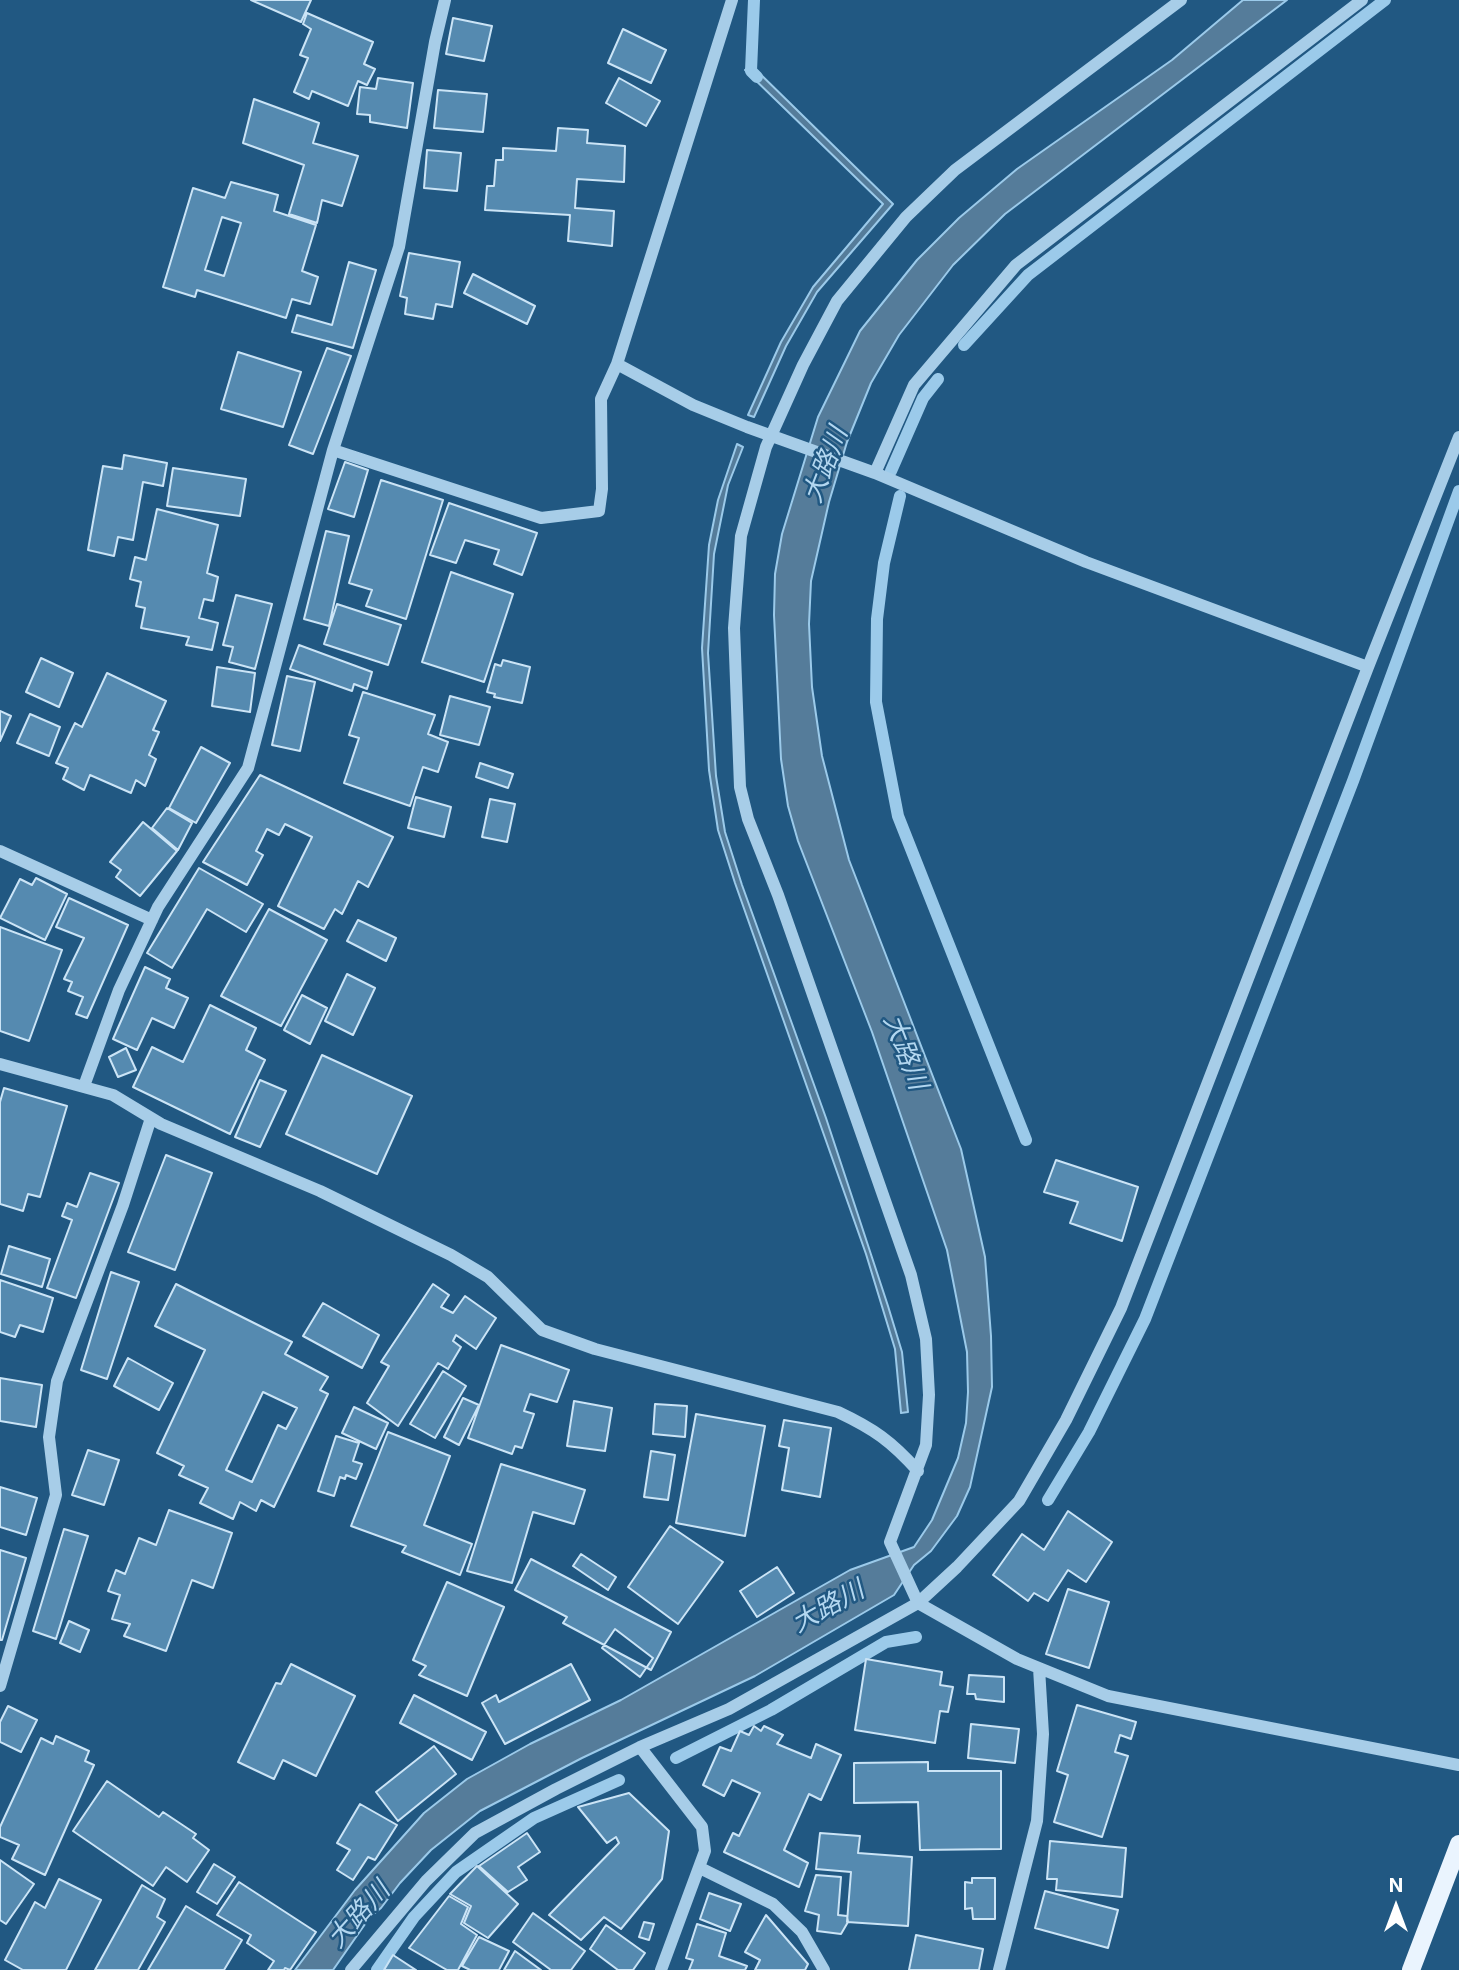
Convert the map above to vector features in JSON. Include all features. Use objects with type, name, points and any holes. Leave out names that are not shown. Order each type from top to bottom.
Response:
[{"type":"main road","points":[[1411,1970],[1459,1844]]},
{"type":"street","points":[[84,1086],[119,990],[152,920],[248,768],[333,450],[399,247],[445,0]]},
{"type":"street","points":[[333,450],[541,518],[599,511],[602,489],[600,400],[617,364],[733,0]]},
{"type":"street","points":[[1181,0],[956,170],[906,217],[837,301],[803,365],[772,436],[741,536],[734,628],[740,787],[748,819],[911,1275],[926,1339],[929,1395],[926,1445],[890,1542],[913,1587],[918,1603],[1017,1659],[1108,1696],[1459,1765]]},
{"type":"street","points":[[873,472],[914,385],[1016,265],[1362,0]]},
{"type":"street","points":[[617,364],[693,405],[873,472],[1086,562],[1368,667]]},
{"type":"street","points":[[351,1970],[426,1881],[475,1833],[640,1747],[729,1709],[918,1603],[957,1567],[1019,1501],[1066,1420],[1115,1320],[1459,437]]},
{"type":"street","points":[[0,851],[152,920]]},
{"type":"street","points":[[0,1064],[113,1096],[151,1118],[320,1191],[451,1255],[488,1277],[542,1330],[595,1349],[838,1412],[868,1426],[895,1446],[918,1471]]},
{"type":"street","points":[[0,1686],[57,1495],[48,1437],[57,1381],[123,1205],[151,1118]]},
{"type":"street","points":[[999,1970],[1037,1821],[1043,1734],[1039,1668]]},
{"type":"street","points":[[640,1747],[702,1828],[705,1851],[661,1970]]},
{"type":"street","points":[[700,1868],[773,1904],[802,1932],[824,1970]]},
{"type":"water","name":"大路川","points":[[1243,0],[1287,0],[1005,214],[953,265],[899,335],[871,383],[847,442],[829,502],[811,581],[809,624],[812,687],[822,756],[849,860],[961,1149],[985,1257],[992,1387],[970,1487],[957,1516],[931,1551],[914,1565],[894,1595],[755,1676],[582,1758],[480,1811],[431,1850],[400,1883],[381,1908],[370,1917],[333,1970],[295,1970],[355,1890],[424,1813],[467,1779],[530,1744],[621,1700],[850,1570],[914,1547],[932,1520],[958,1458],[966,1423],[967,1352],[947,1250],[872,1032],[798,841],[788,806],[781,759],[774,615],[775,574],[782,534],[818,417],[860,331],[917,260],[959,218],[1017,169],[1172,60]]},
{"type":"water","points":[[751,65],[893,204],[817,292],[786,346],[754,417],[748,415],[781,342],[813,287],[883,204],[745,70]]},
{"type":"water","points":[[737,444],[743,447],[728,485],[714,554],[708,653],[716,776],[725,832],[826,1118],[888,1306],[902,1352],[908,1412],[901,1413],[895,1349],[866,1254],[718,830],[709,770],[702,648],[709,545],[718,500]]},
{"type":"building","points":[[251,0],[311,0],[301,22]]},
{"type":"building","points":[[307,13],[373,42],[364,64],[375,69],[367,85],[358,81],[348,106],[312,91],[309,99],[294,92],[308,58],[300,55],[311,29],[303,24]]},
{"type":"building","points":[[453,18],[492,26],[484,61],[446,54]]},
{"type":"building","points":[[623,29],[666,50],[651,83],[608,63]]},
{"type":"building","points":[[378,78],[413,83],[407,128],[370,122],[370,115],[357,114],[360,87],[376,89]]},
{"type":"building","points":[[619,78],[660,101],[646,126],[606,103]]},
{"type":"building","points":[[438,90],[487,94],[483,132],[434,128]]},
{"type":"building","points":[[254,99],[319,123],[313,143],[358,156],[342,206],[322,200],[317,223],[289,214],[304,165],[243,143]]},
{"type":"building","points":[[558,128],[588,130],[587,143],[625,146],[624,182],[577,179],[575,208],[614,211],[612,246],[568,241],[570,215],[485,210],[487,186],[494,186],[496,160],[503,160],[503,148],[556,151]]},
{"type":"building","points":[[427,150],[461,153],[457,191],[424,188]]},
{"type":"building","points":[[231,182],[278,195],[274,211],[316,225],[302,271],[318,277],[310,304],[292,299],[286,318],[197,290],[195,297],[163,287],[193,188],[225,198]],"holes":[[[222,217],[241,223],[224,276],[205,270]]]},
{"type":"building","points":[[409,253],[460,262],[452,307],[436,304],[433,319],[405,314],[407,298],[400,296]]},
{"type":"building","points":[[349,262],[376,270],[353,348],[292,332],[297,315],[332,325]]},
{"type":"building","points":[[473,274],[535,306],[527,324],[464,293]]},
{"type":"building","points":[[327,348],[351,356],[313,454],[289,445]]},
{"type":"building","points":[[238,352],[301,372],[283,427],[221,409]]},
{"type":"building","points":[[124,455],[167,463],[163,486],[143,482],[133,540],[118,537],[114,556],[88,550],[103,466],[122,469]]},
{"type":"building","points":[[345,462],[368,470],[354,517],[328,509]]},
{"type":"building","points":[[173,468],[246,479],[240,516],[167,506]]},
{"type":"building","points":[[381,480],[443,500],[406,619],[366,606],[372,590],[349,583]]},
{"type":"building","points":[[449,503],[537,533],[522,575],[494,564],[499,550],[465,540],[456,563],[430,555]]},
{"type":"building","points":[[157,509],[218,525],[207,573],[218,577],[213,601],[204,599],[199,618],[218,623],[212,650],[186,645],[189,637],[141,628],[145,608],[136,606],[141,582],[130,579],[135,557],[146,560]]},
{"type":"building","points":[[326,531],[349,536],[329,626],[304,619]]},
{"type":"building","points":[[451,572],[513,594],[484,682],[422,662]]},
{"type":"building","points":[[236,595],[272,604],[255,669],[229,662],[233,647],[223,645]]},
{"type":"building","points":[[337,604],[401,625],[388,665],[324,644]]},
{"type":"building","points":[[299,645],[372,672],[367,689],[354,684],[352,691],[290,669]]},
{"type":"building","points":[[41,658],[73,673],[59,707],[26,692]]},
{"type":"building","points":[[503,660],[530,667],[522,703],[494,697],[495,694],[487,692],[495,664],[501,666]]},
{"type":"building","points":[[217,667],[255,673],[250,712],[212,706]]},
{"type":"building","points":[[107,673],[166,701],[153,730],[159,732],[149,755],[156,759],[145,786],[136,780],[131,793],[90,775],[84,790],[63,779],[68,768],[56,763],[75,723],[82,727]]},
{"type":"building","points":[[287,676],[315,682],[300,751],[272,745]]},
{"type":"building","points":[[363,692],[435,715],[428,734],[448,742],[438,772],[423,767],[410,806],[344,783],[359,738],[349,735]]},
{"type":"building","points":[[450,696],[490,707],[479,745],[440,735]]},
{"type":"building","points":[[0,711],[11,716],[0,741]]},
{"type":"building","points":[[30,714],[60,727],[49,756],[17,743]]},
{"type":"building","points":[[201,747],[230,763],[196,823],[169,808]]},
{"type":"building","points":[[480,763],[513,774],[508,788],[476,777]]},
{"type":"building","points":[[260,775],[393,837],[368,887],[358,881],[342,914],[335,909],[324,929],[278,906],[312,837],[285,824],[279,835],[267,829],[256,851],[263,855],[247,885],[203,862]]},
{"type":"building","points":[[416,797],[451,807],[444,837],[408,828]]},
{"type":"building","points":[[490,799],[515,804],[507,842],[482,837]]},
{"type":"building","points":[[167,808],[192,823],[178,850],[152,828]]},
{"type":"building","points":[[143,822],[177,851],[140,896],[116,877],[121,870],[110,862]]},
{"type":"building","points":[[199,868],[263,904],[246,932],[207,909],[172,968],[147,953]]},
{"type":"building","points":[[36,878],[67,894],[45,940],[0,918],[20,879],[32,885]]},
{"type":"building","points":[[69,898],[128,925],[87,1018],[76,1014],[83,997],[68,991],[72,982],[64,979],[84,938],[56,927]]},
{"type":"building","points":[[269,909],[327,940],[281,1026],[221,996]]},
{"type":"building","points":[[358,920],[396,938],[386,961],[347,941]]},
{"type":"building","points":[[0,927],[62,950],[29,1041],[0,1031]]},
{"type":"building","points":[[145,967],[170,979],[166,988],[188,998],[174,1028],[152,1018],[137,1050],[113,1039]]},
{"type":"building","points":[[347,974],[375,988],[353,1035],[325,1021]]},
{"type":"building","points":[[302,995],[327,1008],[310,1044],[284,1030]]},
{"type":"building","points":[[210,1005],[256,1028],[246,1050],[265,1060],[230,1134],[133,1087],[152,1047],[183,1062]]},
{"type":"building","points":[[126,1048],[136,1070],[118,1077],[109,1057]]},
{"type":"building","points":[[322,1055],[412,1096],[377,1174],[286,1134]]},
{"type":"building","points":[[260,1080],[286,1091],[260,1147],[235,1137]]},
{"type":"building","points":[[4,1088],[67,1106],[40,1197],[28,1194],[23,1211],[0,1204],[0,1102]]},
{"type":"building","points":[[166,1155],[212,1173],[175,1270],[128,1252]]},
{"type":"building","points":[[1056,1160],[1138,1187],[1122,1241],[1070,1223],[1078,1202],[1044,1192]]},
{"type":"building","points":[[90,1173],[119,1183],[76,1298],[47,1288],[72,1220],[62,1216],[67,1203],[77,1207]]},
{"type":"building","points":[[9,1246],[50,1259],[42,1287],[1,1274]]},
{"type":"building","points":[[111,1272],[139,1282],[107,1379],[81,1370]]},
{"type":"building","points":[[0,1280],[53,1298],[43,1332],[20,1325],[15,1337],[0,1332]]},
{"type":"building","points":[[176,1284],[292,1342],[285,1354],[328,1377],[320,1390],[328,1394],[274,1507],[261,1500],[256,1511],[240,1502],[233,1519],[200,1503],[208,1488],[179,1475],[184,1466],[157,1453],[205,1350],[155,1326]],"holes":[[[263,1392],[297,1408],[286,1429],[278,1425],[252,1482],[226,1470]]]},
{"type":"building","points":[[433,1284],[449,1295],[441,1307],[453,1313],[465,1296],[496,1318],[476,1349],[456,1335],[453,1341],[461,1347],[448,1369],[438,1363],[398,1426],[367,1403],[389,1366],[381,1362]]},
{"type":"building","points":[[323,1303],[379,1335],[362,1368],[303,1336]]},
{"type":"building","points":[[501,1345],[569,1370],[557,1402],[530,1394],[524,1411],[534,1414],[522,1448],[515,1446],[512,1454],[468,1438]]},
{"type":"building","points":[[128,1358],[173,1383],[159,1410],[114,1386]]},
{"type":"building","points":[[443,1371],[466,1386],[435,1438],[410,1424]]},
{"type":"building","points":[[0,1378],[42,1385],[36,1427],[0,1421]]},
{"type":"building","points":[[463,1398],[479,1405],[459,1445],[444,1437]]},
{"type":"building","points":[[574,1401],[612,1408],[605,1451],[567,1446]]},
{"type":"building","points":[[655,1404],[687,1406],[685,1437],[653,1434]]},
{"type":"building","points":[[354,1407],[388,1423],[376,1449],[342,1433]]},
{"type":"building","points":[[696,1414],[765,1426],[745,1536],[676,1523]]},
{"type":"building","points":[[784,1420],[831,1428],[820,1497],[782,1490],[789,1448],[779,1446]]},
{"type":"building","points":[[388,1432],[450,1456],[424,1525],[472,1544],[460,1575],[402,1552],[406,1546],[351,1526]]},
{"type":"building","points":[[336,1436],[359,1443],[353,1461],[362,1464],[356,1479],[346,1475],[345,1479],[340,1477],[334,1496],[318,1491]]},
{"type":"building","points":[[88,1450],[119,1460],[104,1505],[72,1495]]},
{"type":"building","points":[[651,1451],[675,1455],[668,1500],[644,1497]]},
{"type":"building","points":[[501,1464],[585,1490],[574,1524],[533,1512],[512,1583],[467,1571]]},
{"type":"building","points":[[0,1487],[37,1498],[26,1535],[0,1527]]},
{"type":"building","points":[[169,1510],[232,1533],[213,1588],[192,1580],[166,1651],[124,1636],[130,1624],[112,1619],[120,1595],[108,1591],[116,1570],[125,1574],[139,1538],[156,1545]]},
{"type":"building","points":[[1068,1511],[1112,1542],[1086,1582],[1068,1570],[1048,1601],[1034,1593],[1028,1601],[993,1575],[1022,1534],[1044,1550]]},
{"type":"building","points":[[670,1526],[723,1562],[678,1624],[628,1587]]},
{"type":"building","points":[[64,1529],[88,1536],[56,1639],[33,1631]]},
{"type":"building","points":[[0,1550],[26,1558],[2,1640],[0,1640]]},
{"type":"building","points":[[581,1554],[616,1577],[608,1590],[573,1566]]},
{"type":"building","points":[[531,1559],[671,1632],[651,1670],[563,1623],[567,1617],[515,1590]]},
{"type":"building","points":[[777,1567],[794,1593],[757,1617],[740,1591]]},
{"type":"building","points":[[447,1582],[504,1607],[467,1696],[419,1675],[426,1666],[413,1660]]},
{"type":"building","points":[[1068,1589],[1109,1602],[1089,1668],[1046,1654]]},
{"type":"building","points":[[69,1621],[89,1630],[80,1652],[60,1643]]},
{"type":"building","points":[[615,1629],[653,1658],[640,1677],[602,1648]]},
{"type":"building","points":[[866,1659],[942,1672],[940,1685],[953,1687],[948,1712],[940,1711],[935,1743],[855,1730]]},
{"type":"building","points":[[291,1664],[355,1696],[316,1776],[283,1760],[274,1779],[238,1762],[276,1683],[281,1684]]},
{"type":"building","points":[[571,1664],[590,1700],[505,1744],[482,1703],[496,1695],[499,1702]]},
{"type":"building","points":[[969,1675],[1004,1677],[1004,1702],[976,1699],[975,1694],[967,1694]]},
{"type":"building","points":[[414,1695],[486,1732],[472,1760],[400,1723]]},
{"type":"building","points":[[1077,1705],[1136,1722],[1131,1739],[1120,1735],[1115,1752],[1128,1756],[1102,1837],[1054,1822],[1068,1775],[1057,1771]]},
{"type":"building","points":[[8,1706],[37,1720],[21,1752],[0,1742],[0,1722]]},
{"type":"building","points":[[971,1724],[1019,1729],[1015,1763],[968,1758]]},
{"type":"building","points":[[754,1726],[761,1731],[764,1726],[783,1735],[777,1744],[811,1758],[816,1744],[841,1755],[821,1800],[809,1794],[784,1850],[808,1863],[799,1887],[724,1852],[733,1833],[739,1836],[760,1793],[732,1780],[724,1796],[703,1785],[720,1747],[731,1751],[740,1731],[749,1735]]},
{"type":"building","points":[[56,1736],[89,1751],[85,1761],[94,1765],[45,1875],[12,1859],[19,1845],[0,1837],[0,1827],[41,1738],[53,1744]]},
{"type":"building","points":[[434,1746],[456,1774],[398,1821],[376,1792]]},
{"type":"building","points":[[928,1762],[928,1771],[1001,1771],[1001,1849],[920,1850],[918,1802],[854,1803],[854,1763]]},
{"type":"building","points":[[107,1781],[159,1817],[163,1812],[196,1834],[193,1838],[209,1850],[187,1882],[166,1867],[153,1886],[73,1831]]},
{"type":"building","points":[[629,1793],[669,1831],[662,1879],[621,1929],[604,1917],[581,1940],[549,1915],[619,1843],[616,1837],[607,1843],[578,1807]]},
{"type":"building","points":[[360,1804],[397,1825],[375,1860],[368,1857],[353,1880],[337,1870],[350,1850],[337,1843]]},
{"type":"building","points":[[527,1833],[540,1852],[518,1867],[527,1880],[508,1892],[479,1866]]},
{"type":"building","points":[[820,1833],[860,1836],[858,1853],[912,1857],[908,1926],[847,1922],[851,1872],[816,1869]]},
{"type":"building","points":[[1050,1841],[1126,1848],[1122,1897],[1056,1890],[1057,1879],[1047,1879]]},
{"type":"building","points":[[0,1860],[34,1884],[6,1924],[0,1920]]},
{"type":"building","points":[[214,1864],[235,1877],[217,1904],[197,1892]]},
{"type":"building","points":[[477,1866],[518,1904],[488,1938],[464,1923],[471,1906],[450,1894]]},
{"type":"building","points":[[816,1875],[841,1877],[838,1915],[847,1916],[848,1922],[841,1934],[817,1931],[819,1915],[805,1911]]},
{"type":"building","points":[[972,1878],[995,1878],[995,1919],[973,1919],[972,1908],[965,1909],[965,1882],[972,1883]]},
{"type":"building","points":[[59,1879],[101,1900],[66,1970],[23,1970],[5,1960],[35,1902],[45,1908]]},
{"type":"building","points":[[239,1882],[316,1932],[290,1970],[268,1970],[274,1961],[247,1943],[251,1935],[217,1915]]},
{"type":"building","points":[[142,1885],[165,1899],[157,1917],[165,1922],[138,1970],[95,1970]]},
{"type":"building","points":[[1045,1891],[1118,1910],[1108,1948],[1035,1928]]},
{"type":"building","points":[[709,1893],[741,1904],[730,1931],[700,1919]]},
{"type":"building","points":[[449,1896],[468,1907],[461,1924],[477,1935],[458,1970],[447,1970],[409,1948]]},
{"type":"building","points":[[186,1906],[242,1940],[224,1970],[148,1970]]},
{"type":"building","points":[[533,1913],[585,1951],[571,1970],[551,1970],[513,1942]]},
{"type":"building","points":[[766,1915],[808,1964],[805,1970],[755,1970],[760,1960],[745,1952]]},
{"type":"building","points":[[644,1922],[654,1924],[649,1940],[639,1937]]},
{"type":"building","points":[[697,1924],[726,1933],[719,1956],[747,1966],[745,1970],[689,1970],[693,1960],[686,1958]]},
{"type":"building","points":[[606,1925],[645,1953],[633,1970],[618,1970],[590,1949]]},
{"type":"building","points":[[916,1935],[983,1949],[979,1970],[909,1970]]},
{"type":"building","points":[[479,1937],[509,1951],[499,1970],[470,1970],[462,1966]]},
{"type":"building","points":[[515,1951],[541,1970],[504,1970]]},
{"type":"building","points":[[393,1955],[416,1970],[384,1970]]},
{"type":"waterway","points":[[754,0],[751,71],[757,77]]},
{"type":"waterway","points":[[964,345],[1028,275],[1385,0]]},
{"type":"waterway","points":[[891,471],[923,398],[938,379]]},
{"type":"waterway","points":[[1048,1500],[1089,1432],[1145,1319],[1353,781],[1459,491]]},
{"type":"waterway","points":[[900,496],[884,563],[877,619],[876,702],[898,816],[1026,1140]]},
{"type":"waterway","points":[[676,1758],[771,1710],[886,1642],[916,1637]]},
{"type":"waterway","points":[[377,1970],[414,1917],[456,1872],[534,1818],[619,1780]]}]
